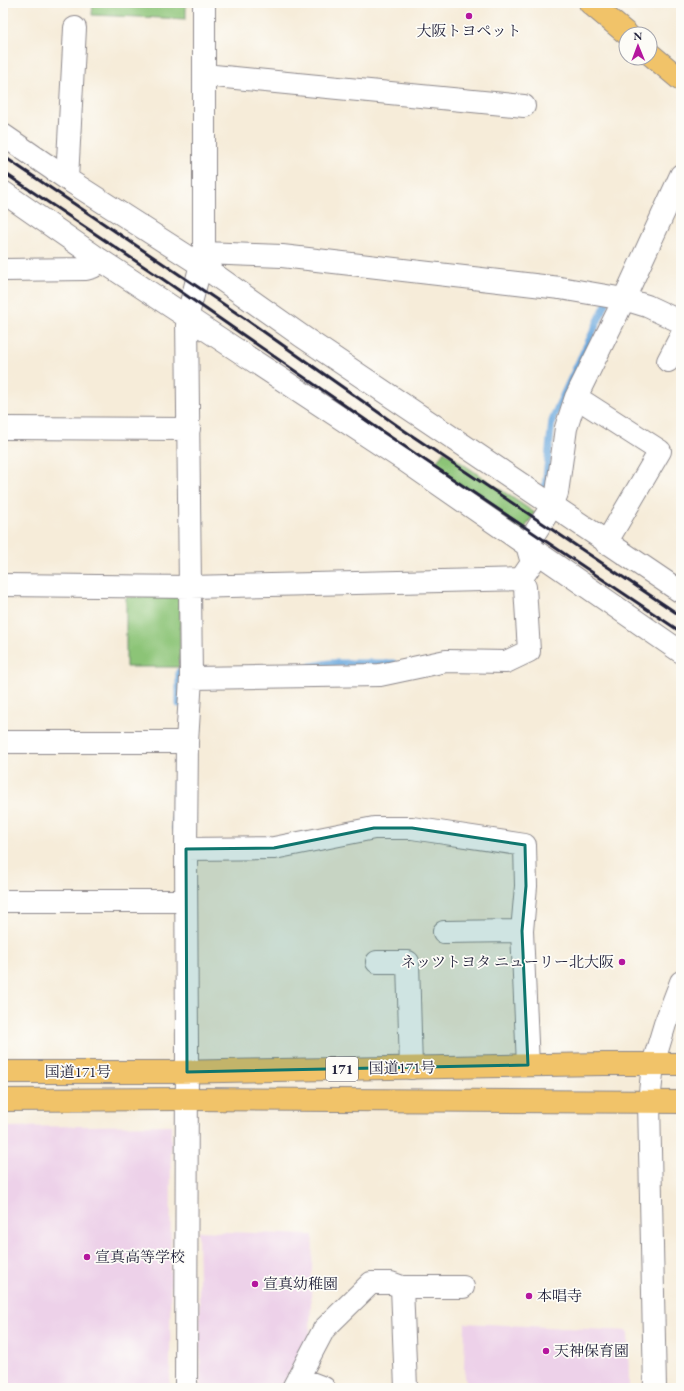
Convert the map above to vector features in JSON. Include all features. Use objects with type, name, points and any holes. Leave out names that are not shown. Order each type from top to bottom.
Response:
[{"type":"highway","points":[[590,3],[618,26]]},
{"type":"highway","points":[[658,61],[681,80]]},
{"type":"highway","name":"国道171号","points":[[3,1072],[187,1072],[528,1065],[681,1064]]},
{"type":"highway","name":"国道171号","points":[[3,1100],[681,1102]]},
{"type":"street","points":[[186,1388],[186,850],[187,742],[191,678],[187,318],[202,259],[204,3]]},
{"type":"street","points":[[67,179],[75,28]]},
{"type":"street","points":[[204,75],[524,106]]},
{"type":"street","points":[[3,135],[67,179],[202,259],[309,342],[681,592]]},
{"type":"street","points":[[521,580],[532,563],[527,545],[552,506],[557,493],[566,428],[576,397],[624,299],[681,175]]},
{"type":"street","points":[[3,192],[187,318],[401,458],[681,652]]},
{"type":"street","points":[[202,259],[282,256],[553,287],[624,299],[647,306],[681,322]]},
{"type":"street","points":[[3,270],[86,269],[93,267],[99,259]]},
{"type":"street","points":[[668,361],[681,336]]},
{"type":"street","points":[[576,397],[660,452],[606,543]]},
{"type":"street","points":[[3,428],[189,429]]},
{"type":"street","points":[[3,585],[191,587],[521,580]]},
{"type":"street","points":[[191,678],[380,675],[446,662],[506,662],[528,651],[525,587],[521,580]]},
{"type":"street","points":[[3,742],[187,742]]},
{"type":"street","points":[[186,850],[274,848],[374,828],[412,828],[525,845],[526,886],[522,931],[528,1065]]},
{"type":"street","points":[[3,900],[186,902]]},
{"type":"street","points":[[444,932],[522,931]]},
{"type":"street","points":[[377,962],[408,962],[411,1068]]},
{"type":"street","points":[[655,1388],[649,1102],[653,1064],[665,1024],[681,982]]},
{"type":"street","points":[[324,1388],[296,1383],[324,1329],[371,1283],[391,1283],[402,1287],[463,1287]]},
{"type":"street","points":[[402,1287],[406,1388]]},
{"type":"highlighted area","points":[[374,828],[412,828],[525,845],[526,886],[522,931],[528,1065],[187,1072],[186,849],[274,848]]},
{"type":"shaded area","name":"宣真高等学校","points":[[171,1125],[170,1388],[3,1388],[3,1127]]},
{"type":"shaded area","name":"宣真幼稚園","points":[[198,1231],[313,1235],[310,1333],[281,1388],[201,1388]]},
{"type":"shaded area","name":"天神保育園","points":[[465,1323],[628,1331],[629,1388],[467,1388],[464,1370]]},
{"type":"green space","points":[[93,3],[186,3],[186,19],[92,15]]},
{"type":"green space","points":[[444,451],[535,513],[523,531],[432,469]]},
{"type":"green space","points":[[180,596],[180,667],[126,667],[126,597]]},
{"type":"waterway","points":[[545,486],[552,421],[606,304]]},
{"type":"waterway","points":[[311,666],[330,663],[393,663]]},
{"type":"waterway","points":[[179,672],[179,704]]},
{"type":"waterway","points":[[175,828],[176,783]]},
{"type":"railway","points":[[3,156],[247,320],[405,431],[681,616]]},
{"type":"railway","points":[[3,172],[164,280],[383,432],[681,632]]},
{"type":"place","name":"大阪トヨペット","points":[[469,16]]},
{"type":"place","name":"ネッツトヨタ ニューリー北大阪","points":[[622,962]]},
{"type":"place","name":"宣真高等学校","points":[[87,1257]]},
{"type":"place","name":"宣真幼稚園","points":[[255,1284]]},
{"type":"place","name":"本唱寺","points":[[529,1296]]},
{"type":"place","name":"天神保育園","points":[[546,1351]]}]
